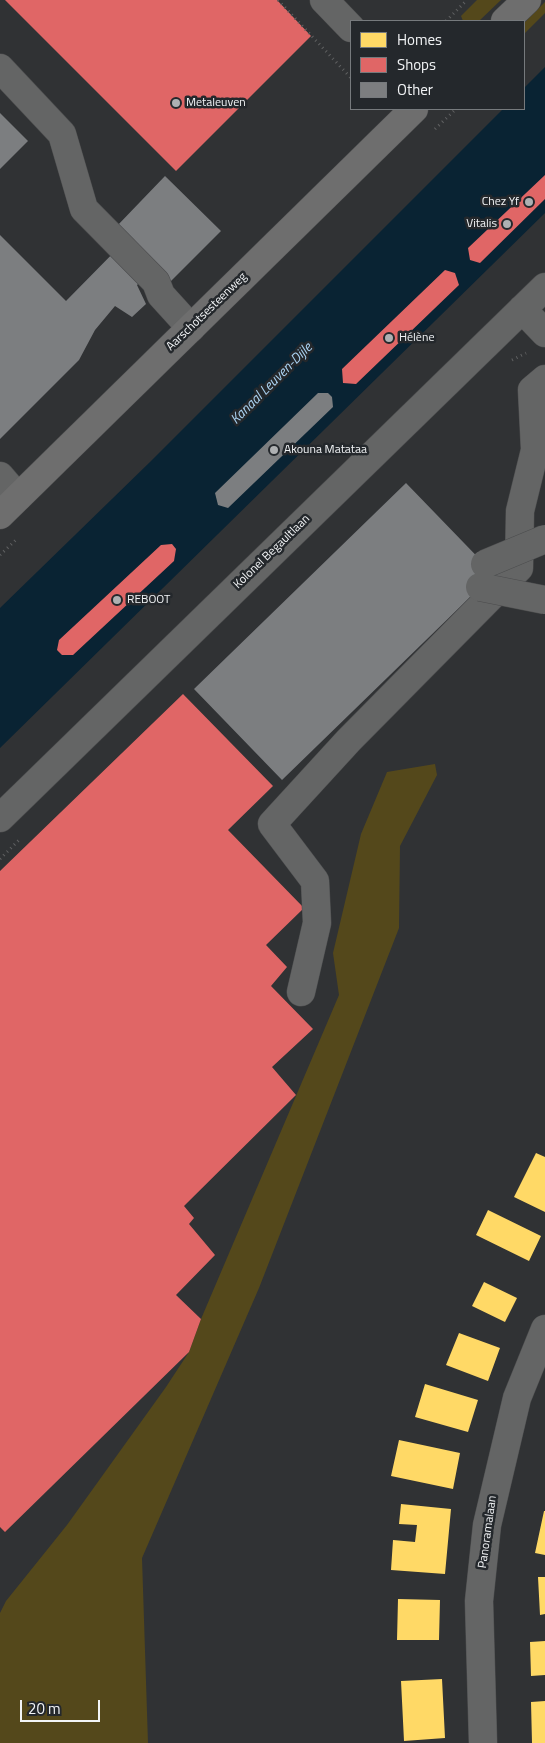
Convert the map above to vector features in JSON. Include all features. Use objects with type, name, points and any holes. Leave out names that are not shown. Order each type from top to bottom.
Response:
[{"type":"main road","points":[[506,20],[527,0]]},
{"type":"main road","name":"Aarschotsesteenweg","points":[[9,506],[413,110]]},
{"type":"street","points":[[324,0],[350,27]]},
{"type":"street","points":[[0,68],[62,134],[84,209],[156,282],[161,295],[190,328]]},
{"type":"street","name":"Kolonel Begaultlaan","points":[[0,818],[545,287]]},
{"type":"street","points":[[522,309],[545,333]]},
{"type":"street","points":[[301,992],[317,924],[315,881],[272,824],[349,740],[519,568],[520,511],[535,450],[532,390],[545,379]]},
{"type":"street","points":[[0,476],[9,506]]},
{"type":"street","points":[[545,539],[482,576],[545,600]]},
{"type":"street","name":"Panoramalaan","points":[[482,1743],[479,1601],[487,1525],[517,1398],[545,1329]]},
{"type":"path","points":[[278,0],[350,77]]},
{"type":"path","points":[[449,20],[467,0]]},
{"type":"shaded area","points":[[477,0],[501,0],[480,20],[463,20],[461,16]]},
{"type":"shaded area","points":[[545,2],[545,13],[525,33],[525,22]]},
{"type":"shaded area","points":[[435,764],[437,775],[400,846],[399,928],[259,1288],[142,1558],[148,1743],[0,1743],[0,1613],[6,1601],[67,1525],[189,1352],[201,1319],[339,995],[333,953],[361,834],[387,772]]},
{"type":"water","name":"Kanaal Leuven-Dijle","points":[[545,67],[545,213],[0,748],[0,608],[150,462],[502,110],[525,110],[525,87]]},
{"type":"building: Homes","points":[[536,1153],[545,1157],[545,1212],[514,1197]]},
{"type":"building: Homes","points":[[488,1210],[541,1236],[529,1261],[476,1235]]},
{"type":"building: Homes","points":[[484,1282],[517,1298],[505,1322],[472,1306]]},
{"type":"building: Homes","points":[[459,1333],[500,1348],[488,1381],[446,1365]]},
{"type":"building: Homes","points":[[425,1384],[478,1400],[468,1432],[415,1417]]},
{"type":"building: Homes","points":[[399,1440],[460,1453],[453,1489],[391,1476]]},
{"type":"building: Homes","points":[[401,1504],[451,1509],[445,1574],[391,1570],[393,1540],[415,1542],[417,1525],[399,1524]]},
{"type":"building: Homes","points":[[545,1511],[545,1555],[535,1553]]},
{"type":"building: Homes","points":[[538,1577],[545,1577],[545,1614],[540,1615]]},
{"type":"building: Homes","points":[[398,1599],[440,1600],[439,1640],[397,1640]]},
{"type":"building: Homes","points":[[545,1641],[545,1675],[531,1676],[530,1642]]},
{"type":"building: Homes","points":[[442,1679],[445,1738],[404,1741],[401,1681]]},
{"type":"building: Homes","points":[[545,1701],[545,1743],[532,1743],[531,1702]]},
{"type":"building: Shops","name":"Metaleuven","points":[[5,0],[277,0],[311,36],[176,171]]},
{"type":"building: Shops","name":"Vitalis","points":[[545,175],[545,199],[480,263],[470,260],[468,248]]},
{"type":"building: Shops","name":"Hélène","points":[[445,270],[455,273],[459,285],[356,384],[343,383],[342,369]]},
{"type":"building: Shops","name":"REBOOT","points":[[172,544],[176,549],[174,561],[73,655],[62,655],[57,650],[59,640],[161,545]]},
{"type":"building: Shops","points":[[183,694],[273,786],[228,830],[304,908],[266,945],[287,967],[271,986],[313,1029],[272,1067],[296,1095],[184,1206],[194,1218],[189,1224],[215,1255],[176,1295],[201,1319],[189,1352],[5,1532],[0,1527],[0,871]]},
{"type":"building: Other","points":[[0,113],[28,141],[0,169]]},
{"type":"building: Other","points":[[165,176],[221,231],[168,284],[153,269],[137,285],[146,304],[132,317],[115,306],[95,330],[79,360],[0,439],[0,235],[66,301],[127,239],[116,227]]},
{"type":"building: Other","name":"Akouna Matataa","points":[[318,393],[328,393],[332,397],[333,407],[228,508],[218,505],[215,493]]},
{"type":"building: Other","points":[[406,483],[494,574],[282,780],[194,689]]},
{"type":"place","name":"Metaleuven","points":[[176,103]]},
{"type":"place","name":"Chez Yf","points":[[529,202]]},
{"type":"place","name":"Vitalis","points":[[507,224]]},
{"type":"place","name":"Hélène","points":[[389,338]]},
{"type":"place","name":"Akouna Matataa","points":[[274,450]]},
{"type":"place","name":"REBOOT","points":[[117,600]]}]
